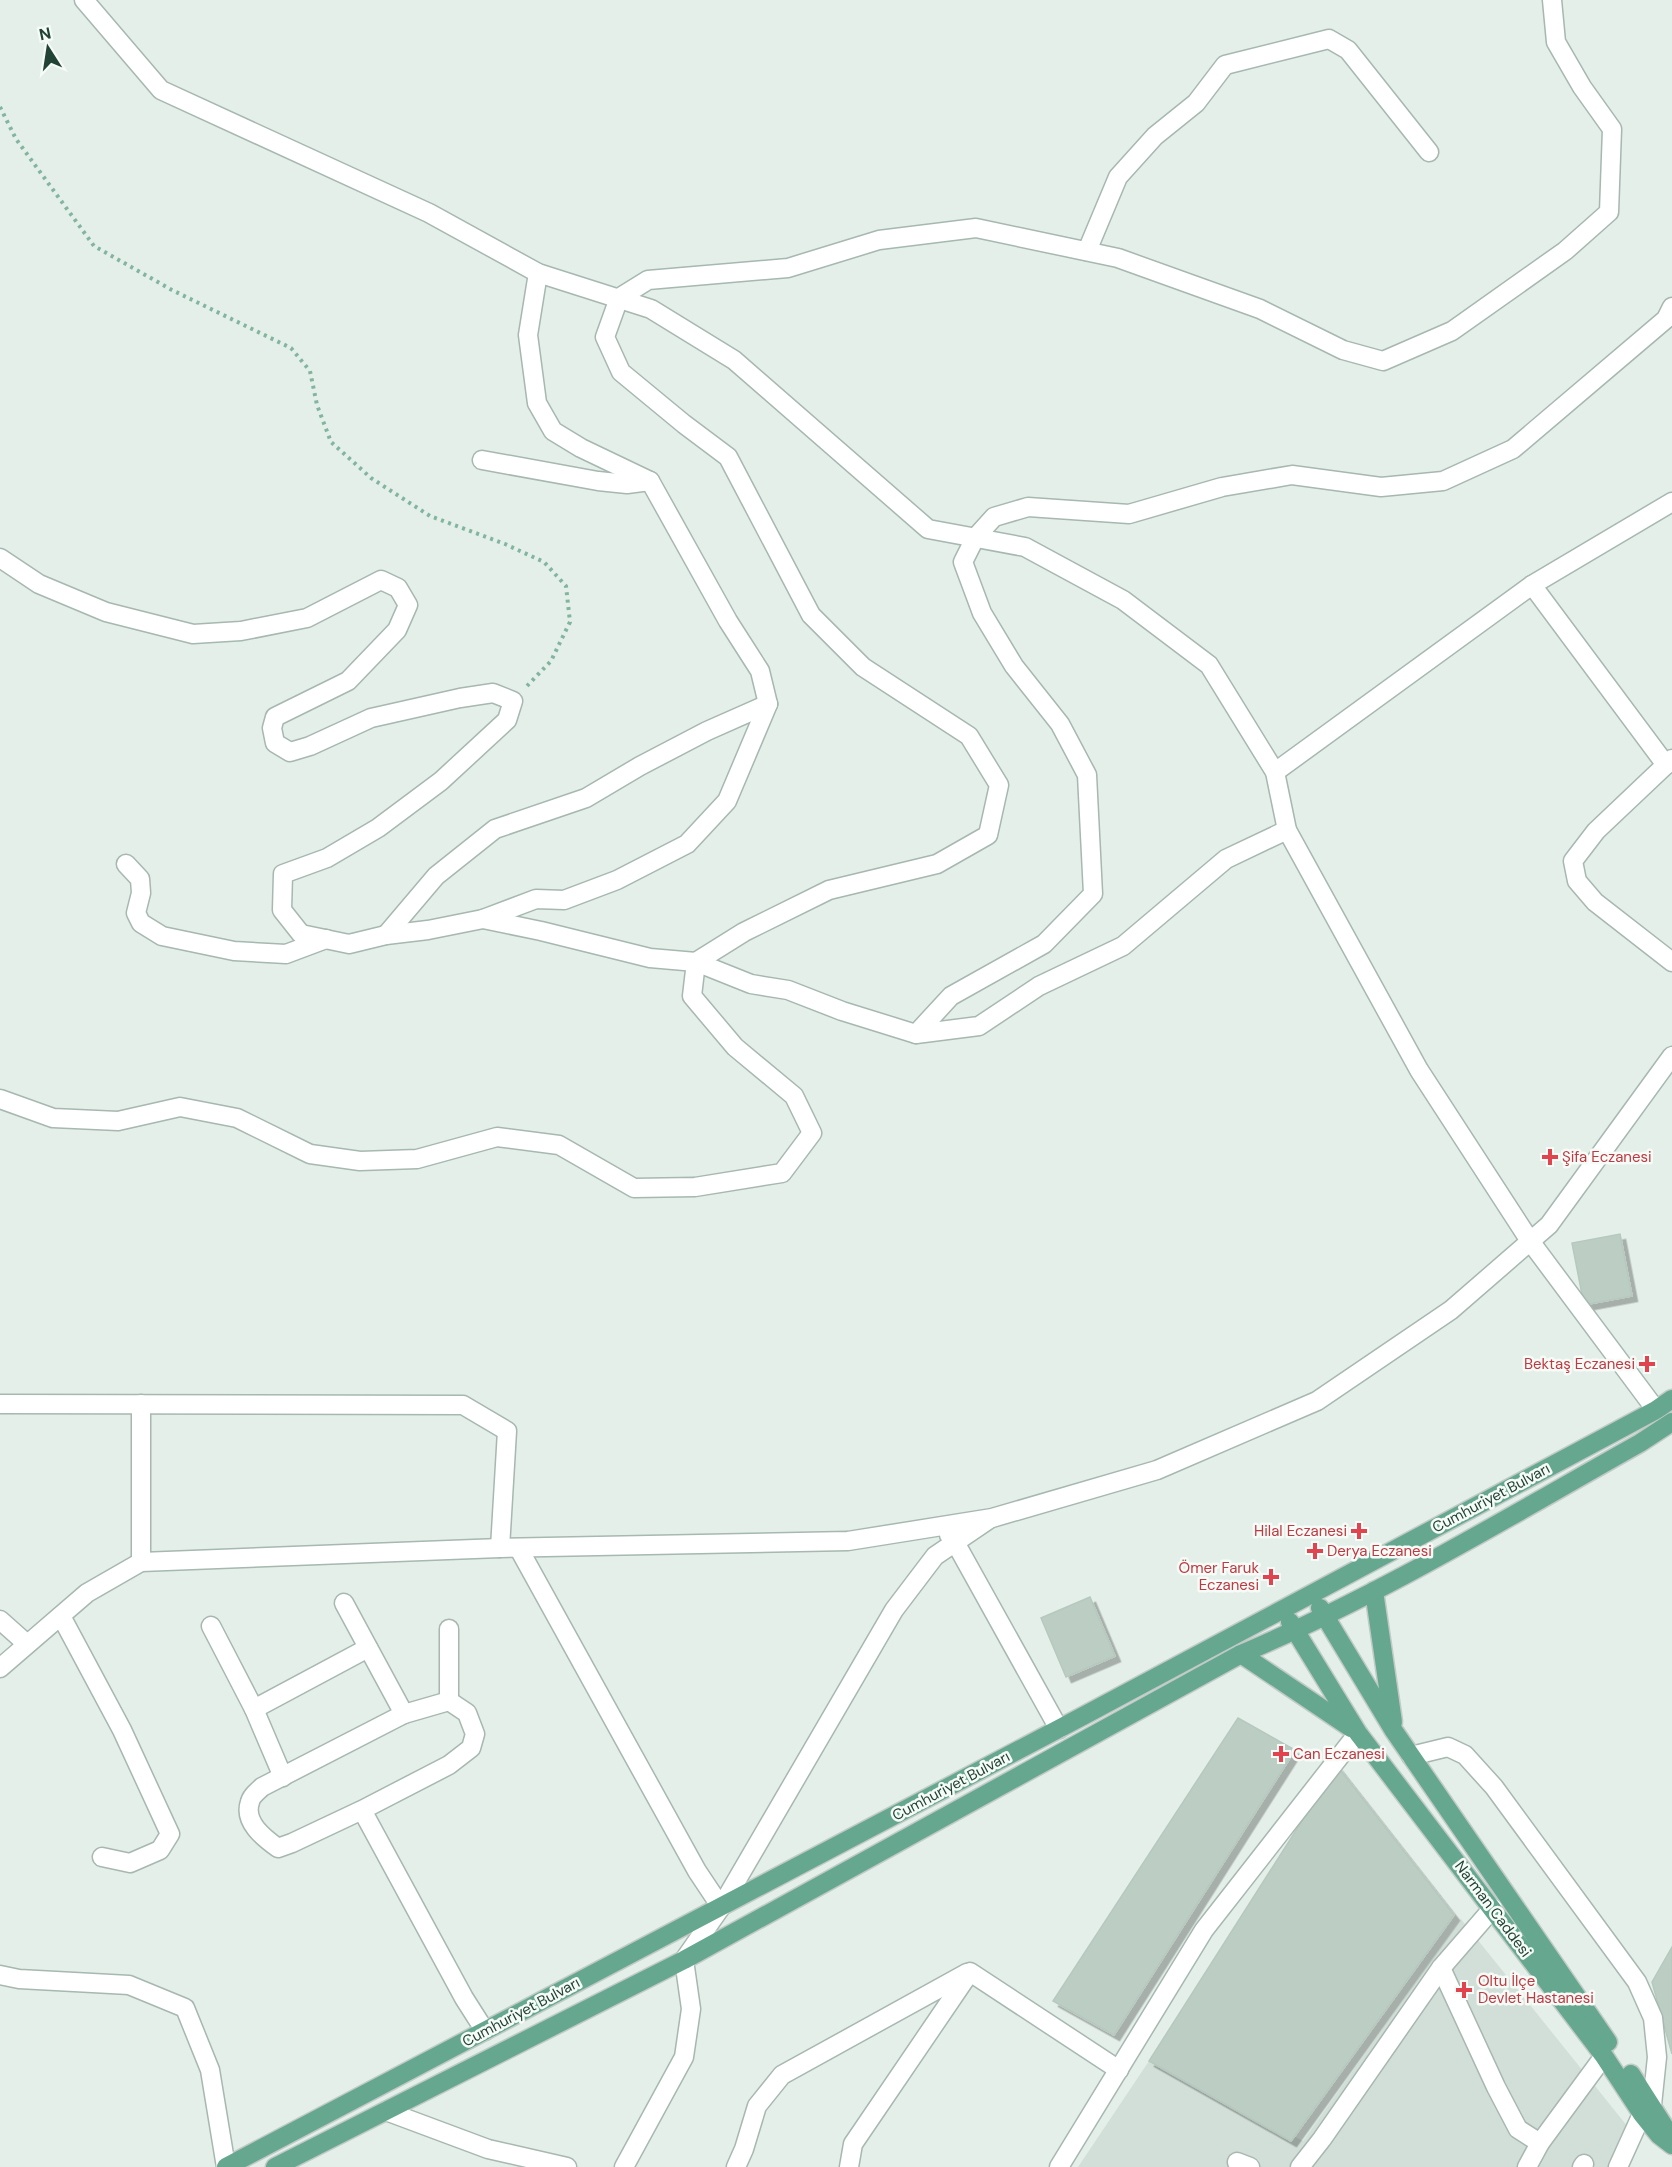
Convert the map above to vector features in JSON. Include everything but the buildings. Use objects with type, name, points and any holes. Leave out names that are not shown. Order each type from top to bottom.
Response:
[{"type":"main road","name":"Cumhuriyet Bulvarı","points":[[226,2167],[1059,1729],[1656,1410],[1672,1399]]},
{"type":"main road","name":"Cumhuriyet Bulvarı","points":[[275,2167],[684,1960],[1241,1654],[1296,1631],[1374,1591],[1640,1443],[1672,1422]]},
{"type":"main road","name":"Narman Caddesi","points":[[1374,1591],[1394,1731]]},
{"type":"main road","name":"Narman Caddesi","points":[[1311,1594],[1394,1731],[1647,2109],[1659,2135],[1671,2144]]},
{"type":"main road","name":"Narman Caddesi","points":[[1282,1609],[1358,1732],[1604,2056],[1647,2109]]},
{"type":"main road","name":"Narman Caddesi","points":[[1241,1654],[1358,1732]]},
{"type":"street","points":[[84,0],[161,90],[429,213],[538,273],[651,309],[734,360],[928,529],[1025,547],[1123,600],[1209,665],[1275,772],[1287,830],[1419,1070],[1530,1241],[1656,1410]]},
{"type":"street","points":[[696,962],[744,932],[829,890],[937,864],[988,835],[999,785],[969,736],[863,667],[811,615],[728,457],[621,372],[605,337],[619,298],[648,280],[789,268],[879,240],[976,228],[1118,258],[1260,309],[1343,350],[1383,361],[1452,331],[1565,251],[1609,212],[1612,129],[1582,87],[1556,42],[1552,0]]},
{"type":"street","points":[[1087,251],[1118,177],[1155,136],[1196,103],[1225,65],[1329,39],[1348,50],[1429,152]]},
{"type":"street","points":[[0,558],[39,584],[106,612],[193,634],[241,632],[307,618],[381,579],[398,588],[408,605],[397,630],[356,673],[348,681],[275,717],[272,728],[275,743],[290,752],[310,746],[371,718],[493,693],[513,701],[507,720],[441,781],[378,828],[327,858],[283,874],[282,910],[302,934],[348,944],[386,935],[428,930],[483,919],[536,899],[564,900],[617,880],[687,844],[728,801],[768,704],[760,671],[728,621],[650,481],[581,448],[553,431],[537,403],[528,335],[538,273]]},
{"type":"street","points":[[916,1034],[951,996],[1044,944],[1093,894],[1087,775],[1060,724],[1014,666],[982,613],[963,562],[975,538],[994,517],[1028,507],[1128,514],[1222,487],[1292,476],[1381,487],[1443,481],[1513,449],[1666,319],[1672,307]]},
{"type":"street","points":[[482,460],[598,481],[627,484],[650,481]]},
{"type":"street","points":[[1275,772],[1532,585],[1672,502]]},
{"type":"street","points":[[1532,585],[1669,762],[1596,831],[1573,861],[1577,881],[1595,902],[1672,962]]},
{"type":"street","points":[[386,935],[436,876],[495,829],[586,798],[640,766],[707,731],[768,704]]},
{"type":"street","points":[[483,919],[650,958],[696,962],[751,984],[788,990],[842,1011],[916,1034],[979,1026],[1039,986],[1123,946],[1226,859],[1287,830]]},
{"type":"street","points":[[126,864],[140,879],[141,893],[136,913],[141,923],[162,936],[234,951],[286,954],[326,939]]},
{"type":"street","points":[[0,1099],[53,1119],[118,1121],[180,1107],[237,1118],[310,1154],[360,1161],[417,1159],[497,1137],[559,1145],[634,1188],[694,1187],[782,1173],[812,1133],[794,1096],[735,1047],[692,996],[696,962]]},
{"type":"street","points":[[0,1668],[87,1593],[141,1562],[500,1548],[848,1541],[992,1518],[1157,1470],[1317,1401],[1451,1310],[1549,1225],[1672,1056]]},
{"type":"street","points":[[0,1404],[463,1405],[507,1431],[500,1548]]},
{"type":"street","points":[[141,1404],[141,1562]]},
{"type":"street","points":[[624,2167],[684,2057],[691,2009],[684,1960],[721,1907],[894,1610],[935,1556],[992,1518]]},
{"type":"street","points":[[940,1526],[955,1542],[1059,1729]]},
{"type":"street","points":[[519,1549],[691,1861],[721,1907]]},
{"type":"street","points":[[344,1603],[404,1714]]},
{"type":"street","points":[[61,1616],[122,1730],[170,1834],[160,1850],[130,1863],[102,1857]]},
{"type":"street","points":[[0,1620],[27,1644]]},
{"type":"street","points":[[211,1626],[254,1709],[283,1777]]},
{"type":"street","points":[[449,1629],[449,1701]]},
{"type":"street","points":[[254,1709],[369,1648]]},
{"type":"street","points":[[449,1701],[467,1713],[475,1734],[471,1748],[449,1765],[362,1810],[291,1843],[278,1848],[260,1835],[248,1814],[250,1800],[262,1787],[404,1714],[449,1701]]},
{"type":"street","points":[[1059,2167],[1204,1930],[1358,1732]]},
{"type":"street","points":[[1411,1756],[1448,1747],[1465,1755],[1494,1787],[1637,1982],[1653,2018],[1657,2057],[1647,2109],[1618,2167]]},
{"type":"street","points":[[362,1810],[464,1998],[485,2031]]},
{"type":"street","points":[[1300,2167],[1441,1968],[1493,1908]]},
{"type":"street","points":[[1441,1968],[1496,2087],[1518,2128],[1540,2143]]},
{"type":"street","points":[[970,1972],[1119,2070]]},
{"type":"street","points":[[736,2167],[757,2106],[782,2075],[970,1972]]},
{"type":"street","points":[[849,2167],[853,2144],[970,1972]]},
{"type":"street","points":[[0,1975],[19,1979],[129,1985],[185,2008],[210,2070],[226,2167]]},
{"type":"street","points":[[1527,2167],[1540,2143],[1604,2056]]},
{"type":"street","points":[[386,2111],[488,2149],[567,2167]]},
{"type":"path","points":[[0,107],[16,139],[94,246],[172,290],[291,348],[310,371],[317,405],[331,442],[371,478],[430,516],[505,544],[544,562],[566,586],[570,622],[551,661],[513,701]]},
{"type":"shaded area","name":"Oltu İlçe Devlet Hastanesi","points":[[1461,1919],[1628,2127],[1609,2167],[1078,2167],[1149,2061],[1303,2141]]},
{"type":"place","name":"Şifa Eczanesi","points":[[1550,1157]]},
{"type":"place","name":"Bektaş Eczanesi","points":[[1647,1364]]},
{"type":"place","name":"Hilal Eczanesi","points":[[1359,1531]]},
{"type":"place","name":"Derya Eczanesi","points":[[1315,1551]]},
{"type":"place","name":"Ömer Faruk Eczanesi","points":[[1271,1577]]},
{"type":"place","name":"Can Eczanesi","points":[[1281,1754]]},
{"type":"place","name":"Oltu İlçe Devlet Hastanesi","points":[[1464,1990]]}]
